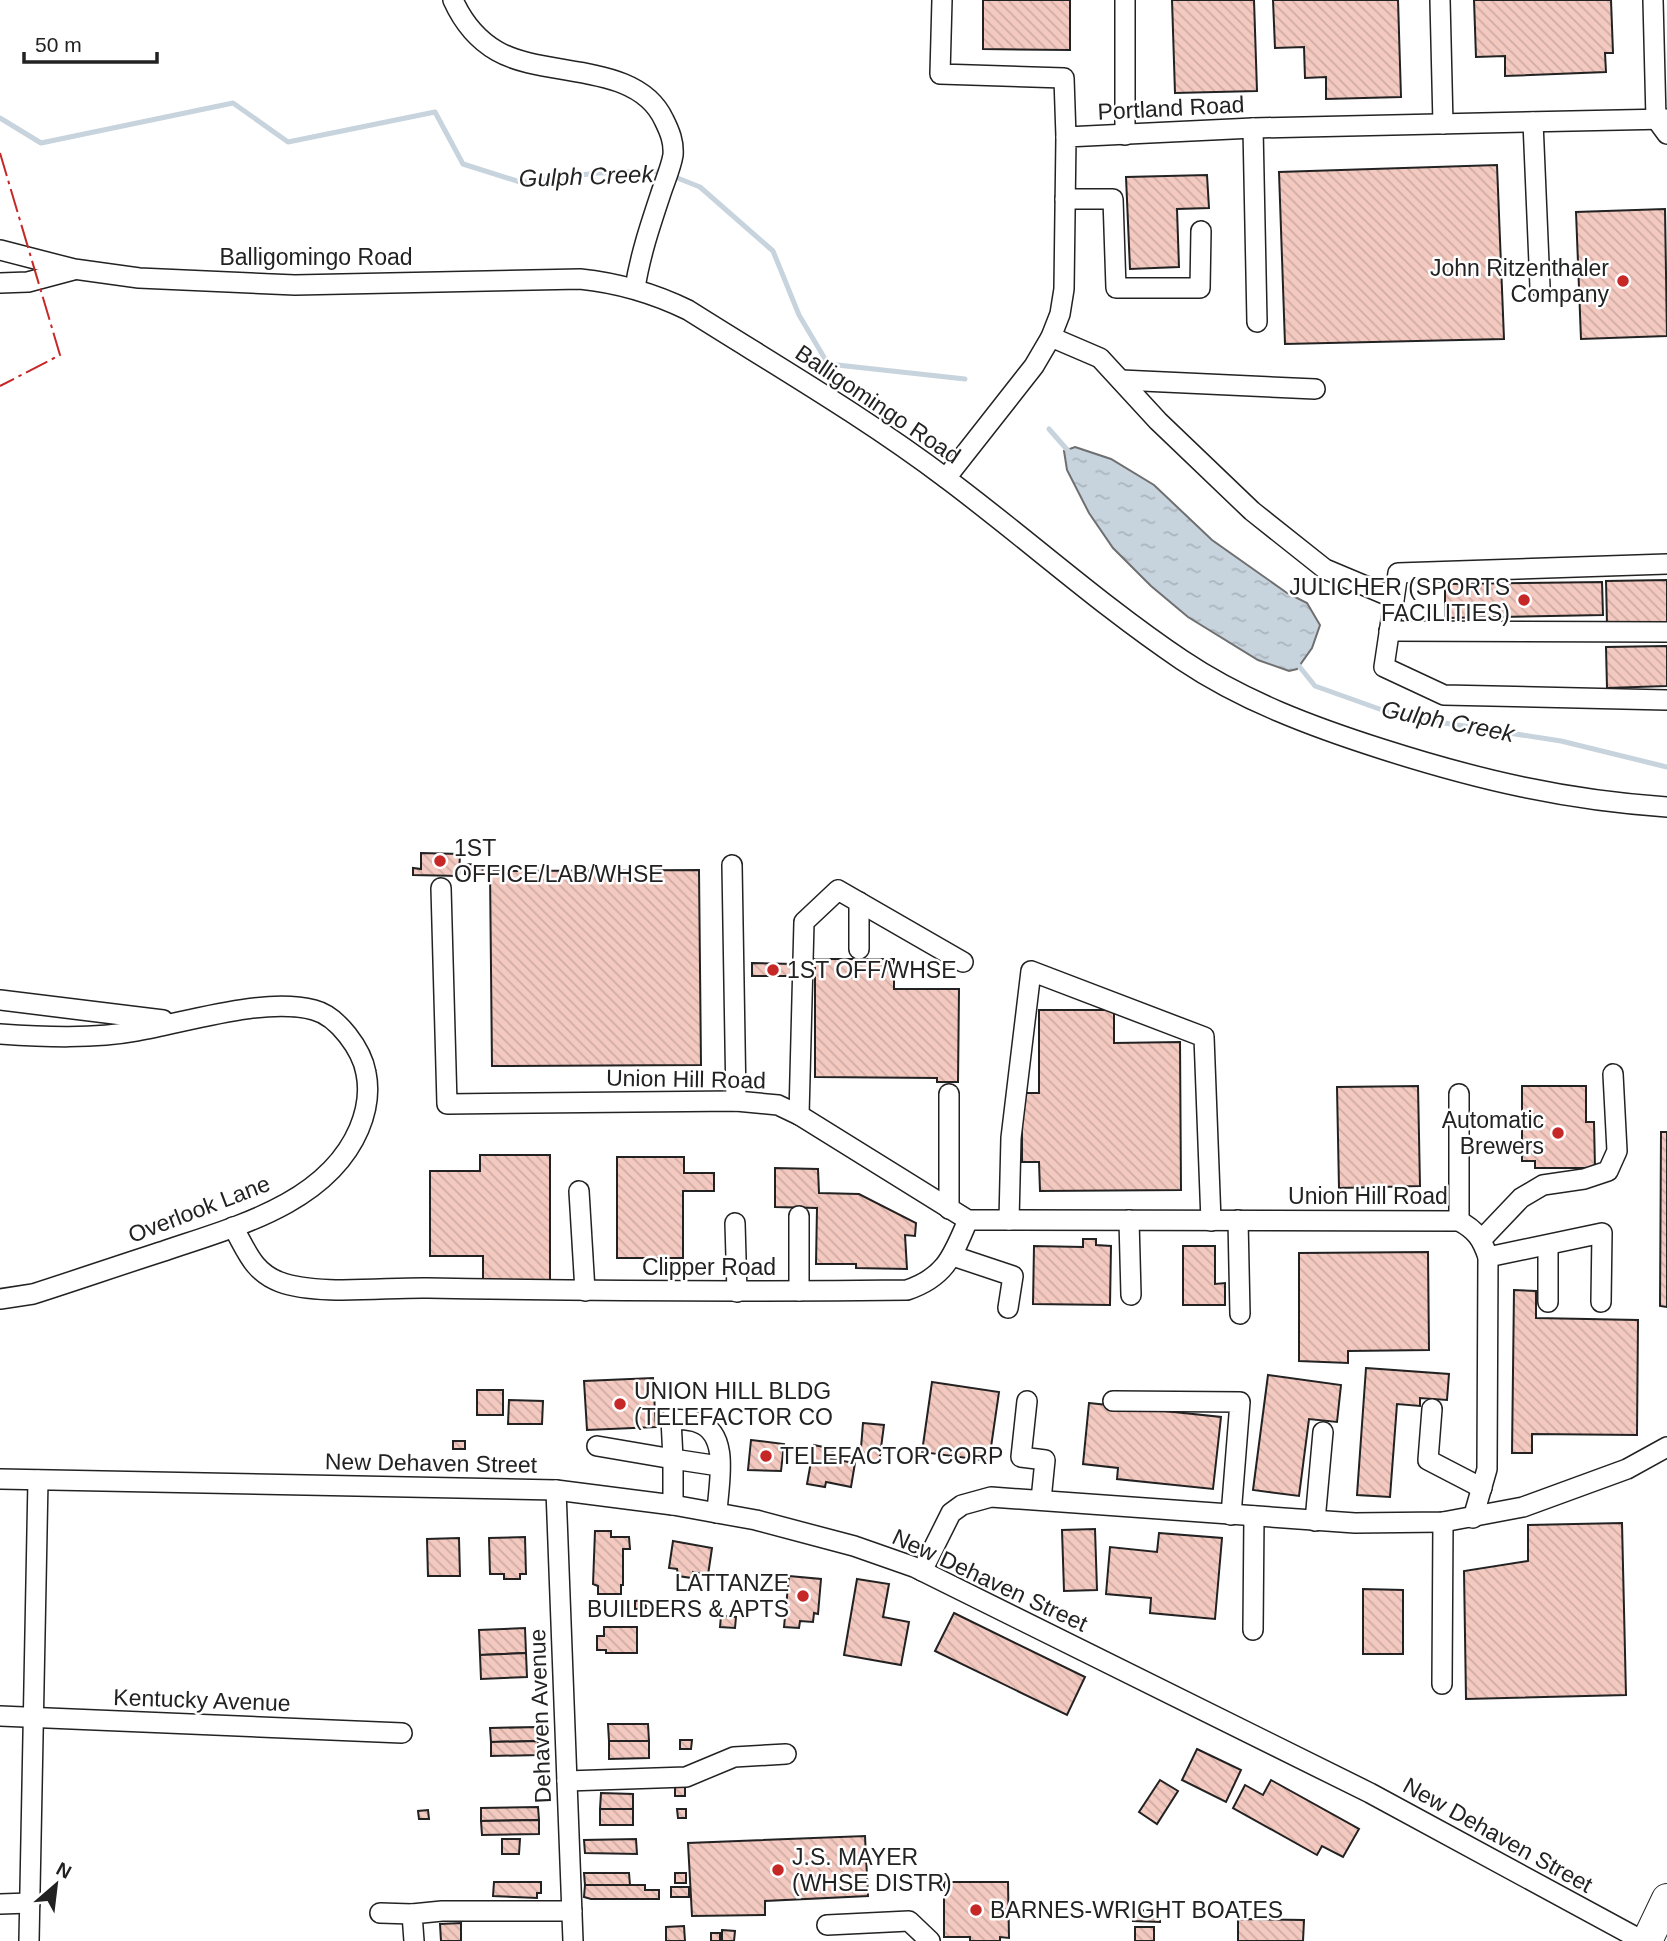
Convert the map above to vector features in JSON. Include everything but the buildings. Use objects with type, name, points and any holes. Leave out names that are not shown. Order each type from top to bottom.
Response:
[{"type":"highway","points":[[1645,1941],[1667,1899]]},
{"type":"street","points":[[453,0],[475,35],[499,52],[527,63],[588,73],[630,86],[660,110],[672,137],[673,157],[639,261],[635,288]]},
{"type":"street","points":[[942,0],[940,74],[1064,78],[1066,137],[1064,289],[1060,314],[1051,337],[1034,366],[946,478]]},
{"type":"street","points":[[1125,0],[1125,135]]},
{"type":"street","points":[[1440,0],[1443,124]]},
{"type":"street","points":[[1653,0],[1663,124]]},
{"type":"street","points":[[1533,122],[1540,288]]},
{"type":"street","name":"Portland Road","points":[[1066,137],[1253,128],[1533,122],[1663,124]]},
{"type":"street","points":[[1253,128],[1257,322]]},
{"type":"street","points":[[1065,200],[1113,199],[1116,288],[1200,288],[1201,231]]},
{"type":"street","name":"Balligomingo Road","points":[[0,250],[74,269],[139,278],[295,285],[580,279],[609,282],[663,297],[861,419],[946,478],[1043,556],[1183,661],[1271,708],[1325,730],[1457,773],[1536,792],[1617,804],[1667,807]]},
{"type":"street","points":[[0,283],[28,282],[74,269]]},
{"type":"street","points":[[1051,337],[1100,358],[1158,421],[1252,511],[1325,569],[1394,598]]},
{"type":"street","points":[[1121,380],[1315,389]]},
{"type":"street","points":[[1667,564],[1398,573],[1384,667],[1444,695],[1667,700]]},
{"type":"street","points":[[1390,631],[1667,632]]},
{"type":"street","points":[[732,865],[736,1101]]},
{"type":"street","name":"Union Hill Road","points":[[441,888],[447,1104],[736,1101],[778,1105],[799,1115],[968,1220],[1459,1221],[1470,1227],[1485,1248]]},
{"type":"street","points":[[799,1115],[804,922],[838,890],[963,961]]},
{"type":"street","points":[[859,902],[859,949]]},
{"type":"street","points":[[1009,1220],[1011,1138],[1031,971],[1204,1037],[1212,1220]]},
{"type":"street","name":"Overlook Lane","points":[[0,1000],[178,1022]]},
{"type":"street","name":"Overlook Lane","points":[[0,1034],[50,1037],[135,1032],[268,1006],[316,1010],[338,1024],[355,1044],[365,1065],[369,1092],[363,1119],[352,1145],[335,1168],[311,1189],[233,1227],[33,1294],[0,1299]]},
{"type":"street","points":[[1473,1518],[1487,1469],[1485,1248],[1521,1198],[1544,1185],[1584,1179],[1608,1171],[1617,1151],[1613,1074]]},
{"type":"street","points":[[949,1209],[950,1094]]},
{"type":"street","points":[[1459,1094],[1459,1221]]},
{"type":"street","points":[[579,1191],[585,1291]]},
{"type":"street","points":[[799,1216],[799,1291]]},
{"type":"street","name":"Clipper Road","points":[[233,1227],[257,1269],[280,1282],[309,1289],[413,1287],[737,1292],[907,1290],[924,1284],[939,1274],[953,1256],[968,1220]]},
{"type":"street","points":[[1129,1220],[1131,1295]]},
{"type":"street","points":[[1238,1220],[1240,1314]]},
{"type":"street","points":[[735,1223],[737,1292]]},
{"type":"street","points":[[1485,1248],[1548,1245],[1602,1233],[1601,1303]]},
{"type":"street","points":[[1548,1245],[1548,1301]]},
{"type":"street","points":[[953,1256],[1013,1276],[1008,1308]]},
{"type":"street","points":[[1027,1401],[1021,1457],[1045,1460],[1041,1500]]},
{"type":"street","points":[[1114,1401],[1240,1402],[1231,1515]]},
{"type":"street","points":[[1432,1409],[1428,1460],[1482,1488]]},
{"type":"street","points":[[673,1505],[671,1419],[687,1420],[706,1426],[714,1434],[720,1453],[717,1513]]},
{"type":"street","points":[[1315,1521],[1323,1432]]},
{"type":"street","points":[[597,1446],[719,1466]]},
{"type":"street","points":[[922,1571],[951,1513],[962,1505],[991,1497],[1355,1524],[1443,1522],[1523,1507],[1627,1469],[1664,1449]]},
{"type":"street","name":"New Dehaven Street","points":[[0,1479],[556,1490],[673,1505],[756,1520],[854,1546],[922,1571],[1370,1793],[1620,1930],[1645,1941]]},
{"type":"street","points":[[29,1941],[38,1480]]},
{"type":"street","name":"Dehaven Avenue","points":[[556,1490],[573,1941]]},
{"type":"street","points":[[1253,1630],[1254,1516]]},
{"type":"street","points":[[1442,1684],[1443,1522]]},
{"type":"street","name":"Kentucky Avenue","points":[[0,1716],[402,1733]]},
{"type":"street","points":[[567,1781],[686,1777],[734,1757],[786,1754]]},
{"type":"street","points":[[0,1904],[30,1903]]},
{"type":"street","points":[[380,1913],[572,1911]]},
{"type":"street","points":[[412,1914],[414,1941]]},
{"type":"street","points":[[827,1924],[909,1921],[930,1941]]},
{"type":"water","points":[[1075,447],[1111,459],[1154,485],[1212,540],[1287,593],[1307,603],[1320,625],[1312,648],[1297,669],[1289,671],[1258,660],[1188,617],[1151,586],[1113,548],[1089,513],[1067,470],[1064,451]]},
{"type":"waterway","name":"Gulph Creek","points":[[0,118],[41,143],[233,103],[288,142],[435,112],[463,164],[520,182],[598,173],[660,171],[700,187],[773,251],[799,315],[828,364],[965,379]]},
{"type":"waterway","name":"Gulph Creek","points":[[1049,429],[1070,453]]},
{"type":"waterway","name":"Gulph Creek","points":[[1295,661],[1315,686],[1399,716],[1561,741],[1667,767]]},
{"type":"power","points":[[0,153],[60,355],[0,386]]},
{"type":"place","name":"John Ritzenthaler Company","points":[[1623,281]]},
{"type":"place","name":"JULICHER (SPORTS FACILITIES)","points":[[1524,600]]},
{"type":"place","name":"1ST OFFICE/LAB/WHSE","points":[[440,861]]},
{"type":"place","name":"1ST OFF/WHSE","points":[[773,970]]},
{"type":"place","name":"Automatic Brewers","points":[[1558,1133]]},
{"type":"place","name":"UNION HILL BLDG (TELEFACTOR CO","points":[[620,1404]]},
{"type":"place","name":"TELEFACTOR CORP","points":[[766,1456]]},
{"type":"place","name":"LATTANZE BUILDERS & APTS","points":[[803,1596]]},
{"type":"place","name":"J.S. MAYER (WHSE DISTR)","points":[[778,1870]]},
{"type":"place","name":"BARNES-WRIGHT BOATES","points":[[976,1910]]}]
